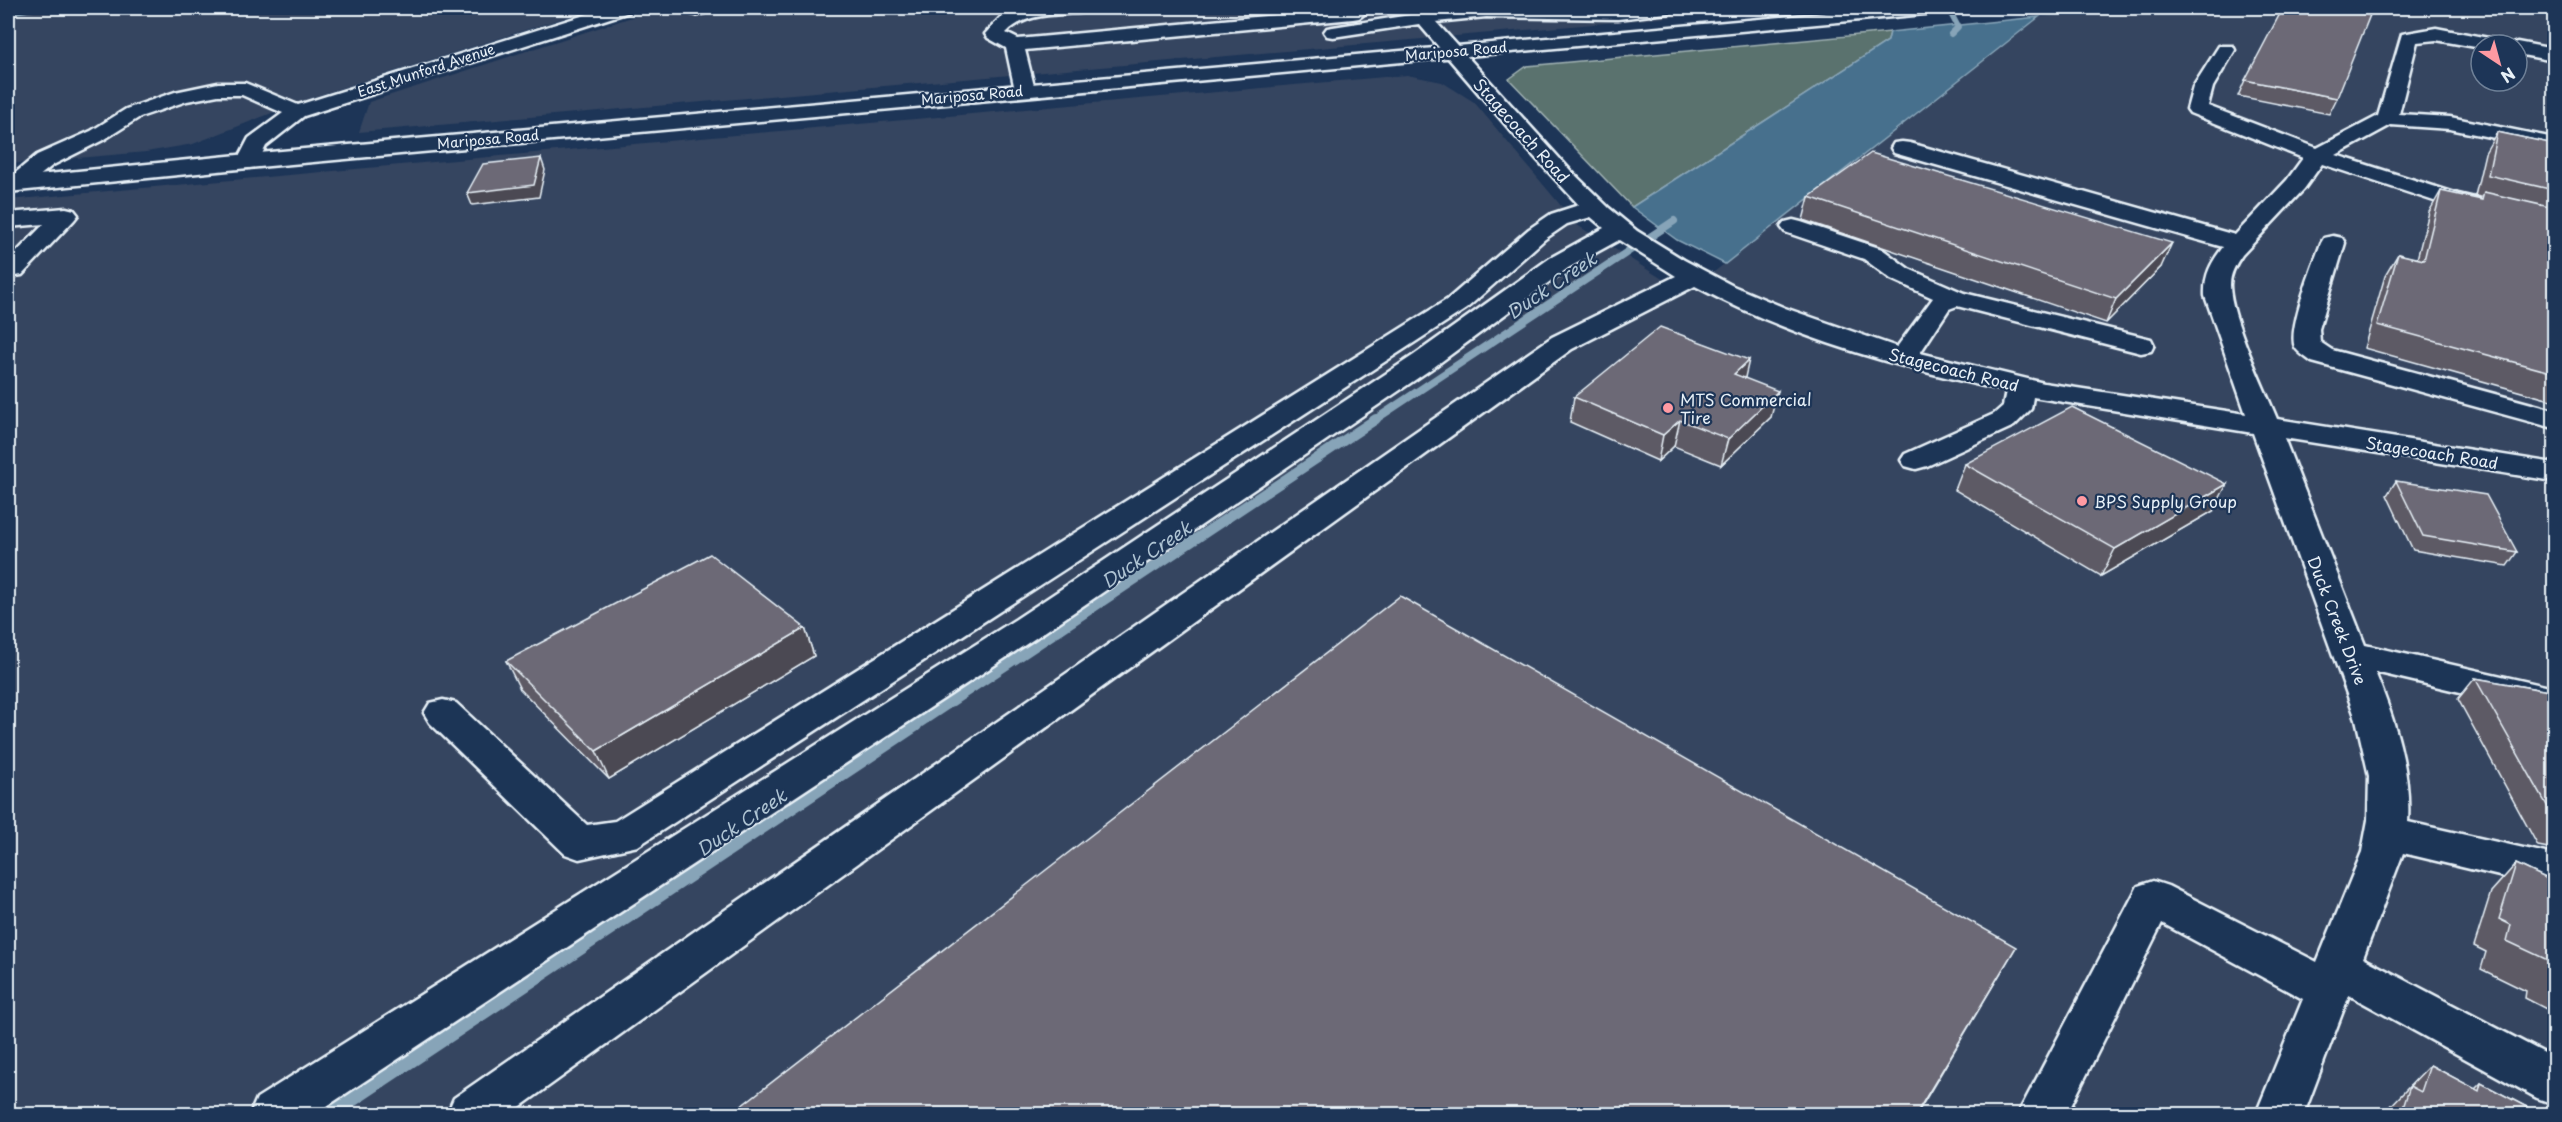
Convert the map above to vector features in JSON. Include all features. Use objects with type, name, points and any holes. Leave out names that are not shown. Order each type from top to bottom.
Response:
[{"type":"street","name":"East Munford Avenue","points":[[248,161],[257,143],[297,112],[623,8]]},
{"type":"street","points":[[1080,8],[1036,9],[1007,21],[994,34],[1015,45],[1353,14],[1364,8]]},
{"type":"street","points":[[999,29],[1157,18],[1210,12],[1220,8]]},
{"type":"street","points":[[1112,52],[1355,30],[1423,18],[1486,12],[1578,10],[1618,14],[1660,8]]},
{"type":"street","name":"Mariposa Road","points":[[11,185],[248,161],[1936,8]]},
{"type":"street","name":"Stagecoach Road","points":[[1423,18],[1450,52],[1550,162],[1608,218],[1668,260],[1732,294],[1811,327],[1903,358],[2021,386],[2554,472]]},
{"type":"street","points":[[2387,119],[2409,38],[2436,34],[2469,40]]},
{"type":"street","points":[[1015,45],[1025,90]]},
{"type":"street","points":[[2226,50],[2203,87],[2197,109],[2318,156],[2451,199],[2554,224]]},
{"type":"street","points":[[2529,50],[2554,55]]},
{"type":"street","points":[[11,185],[45,160],[98,135],[133,113],[182,96],[218,88],[245,89],[297,112]]},
{"type":"street","points":[[2318,156],[2387,119],[2450,123],[2554,144]]},
{"type":"street","points":[[1902,148],[2239,244]]},
{"type":"street","name":"Duck Creek Drive","points":[[2280,1114],[2383,852],[2388,776],[2375,719],[2227,326],[2218,296],[2217,283],[2221,267],[2239,244],[2318,156]]},
{"type":"street","points":[[8,220],[66,215],[13,270],[8,270]]},
{"type":"street","points":[[443,713],[579,843],[624,836],[1457,304],[1537,234],[1558,219],[1608,218]]},
{"type":"street","points":[[274,1114],[1028,627],[1424,362],[1559,263],[1608,218]]},
{"type":"street","points":[[1793,227],[1873,254],[1900,274],[1955,298],[2141,345]]},
{"type":"street","points":[[2332,243],[2306,329],[2307,345],[2322,356],[2554,419]]},
{"type":"street","points":[[471,1114],[1562,343],[1697,275]]},
{"type":"street","points":[[1903,358],[1940,304],[1955,298]]},
{"type":"street","points":[[1916,460],[2004,420],[2017,409],[2021,386]]},
{"type":"street","points":[[2350,654],[2554,701]]},
{"type":"street","points":[[2386,833],[2554,872]]},
{"type":"street","points":[[2042,1114],[2153,898],[2333,978],[2554,1082]]},
{"type":"shaded area","points":[[8,8],[595,8],[310,98],[193,144],[146,152],[8,164]]},
{"type":"shaded area","points":[[660,8],[1776,8],[359,132],[369,102]]},
{"type":"shaded area","points":[[2150,8],[2510,8],[2554,14],[2554,1114],[8,1114],[8,200],[1407,75],[1442,82],[1474,102],[1577,225],[1686,294],[2039,17]]},
{"type":"shaded area","points":[[2039,17],[1725,264],[1677,240],[1632,207],[1888,41],[1890,32]]},
{"type":"green space","points":[[1890,32],[1888,41],[1632,207],[1509,79],[1527,66]]},
{"type":"building","points":[[2283,8],[2328,8],[2370,15],[2337,98],[2245,80]]},
{"type":"building","points":[[2497,132],[2554,144],[2554,190],[2488,175]]},
{"type":"building","points":[[1871,153],[2172,243],[2116,299],[1809,197]]},
{"type":"building","points":[[541,158],[534,185],[467,193],[483,164]]},
{"type":"building","points":[[2441,191],[2482,200],[2484,192],[2554,208],[2554,373],[2377,325],[2398,254],[2424,260]]},
{"type":"building","name":"MTS Commercial Tire","points":[[1660,327],[1749,360],[1734,374],[1778,391],[1728,439],[1680,420],[1663,435],[1574,397]]},
{"type":"building","name":"BPS Supply Group","points":[[2072,407],[2227,484],[2115,549],[1965,464]]},
{"type":"building","points":[[2396,481],[2486,495],[2517,552],[2423,536]]},
{"type":"building","points":[[710,554],[805,628],[596,751],[506,661]]},
{"type":"building","points":[[1400,596],[2016,947],[1916,1114],[732,1113]]},
{"type":"building","points":[[2475,678],[2554,692],[2554,818]]},
{"type":"building","points":[[2516,864],[2554,882],[2554,963],[2507,941],[2511,925],[2499,919]]},
{"type":"building","points":[[2430,1065],[2479,1091],[2481,1083],[2540,1114],[2401,1114],[2410,1086],[2421,1092]]},
{"type":"waterway","points":[[8,12],[34,8]]},
{"type":"waterway","name":"Duck Creek","points":[[1948,8],[1958,27],[1951,34]]},
{"type":"waterway","name":"Duck Creek","points":[[1373,421],[1674,221]]},
{"type":"waterway","name":"Duck Creek","points":[[913,727],[1376,419]]},
{"type":"waterway","name":"Duck Creek","points":[[331,1114],[915,725]]},
{"type":"place","name":"MTS Commercial Tire","points":[[1668,408]]},
{"type":"place","name":"BPS Supply Group","points":[[2082,501]]}]
